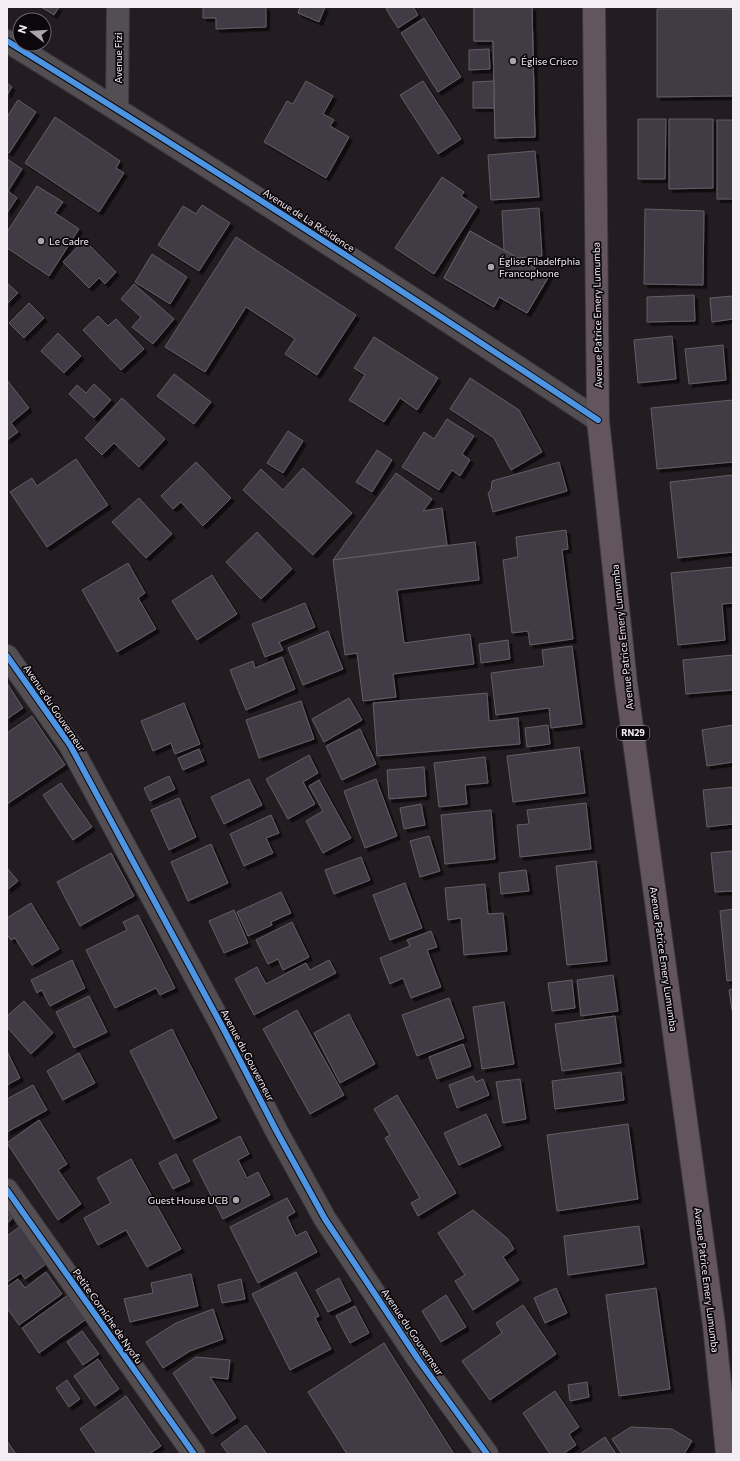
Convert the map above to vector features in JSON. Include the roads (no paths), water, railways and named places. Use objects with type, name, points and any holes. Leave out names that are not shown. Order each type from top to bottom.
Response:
[{"type":"main road","name":"Avenue Patrice Emery Lumumba","points":[[594,7],[598,420],[626,683],[714,1324],[727,1454]]},
{"type":"street","name":"Avenue Fizi","points":[[117,109],[118,7]]},
{"type":"street","name":"Avenue de La Résidence","points":[[7,41],[117,109],[500,355],[598,420]]},
{"type":"street","name":"Avenue du Gouverneur","points":[[7,656],[70,745],[325,1219],[418,1359],[487,1454]]},
{"type":"street","name":"Petite Corniche de Nyofu","points":[[7,1190],[194,1454]]},
{"type":"place","name":"Église Crisco","points":[[513,61]]},
{"type":"place","name":"Le Cadre","points":[[41,241]]},
{"type":"place","name":"Église Filadelfphia Francophone","points":[[491,267]]},
{"type":"place","name":"Guest House UCB","points":[[236,1200]]}]
